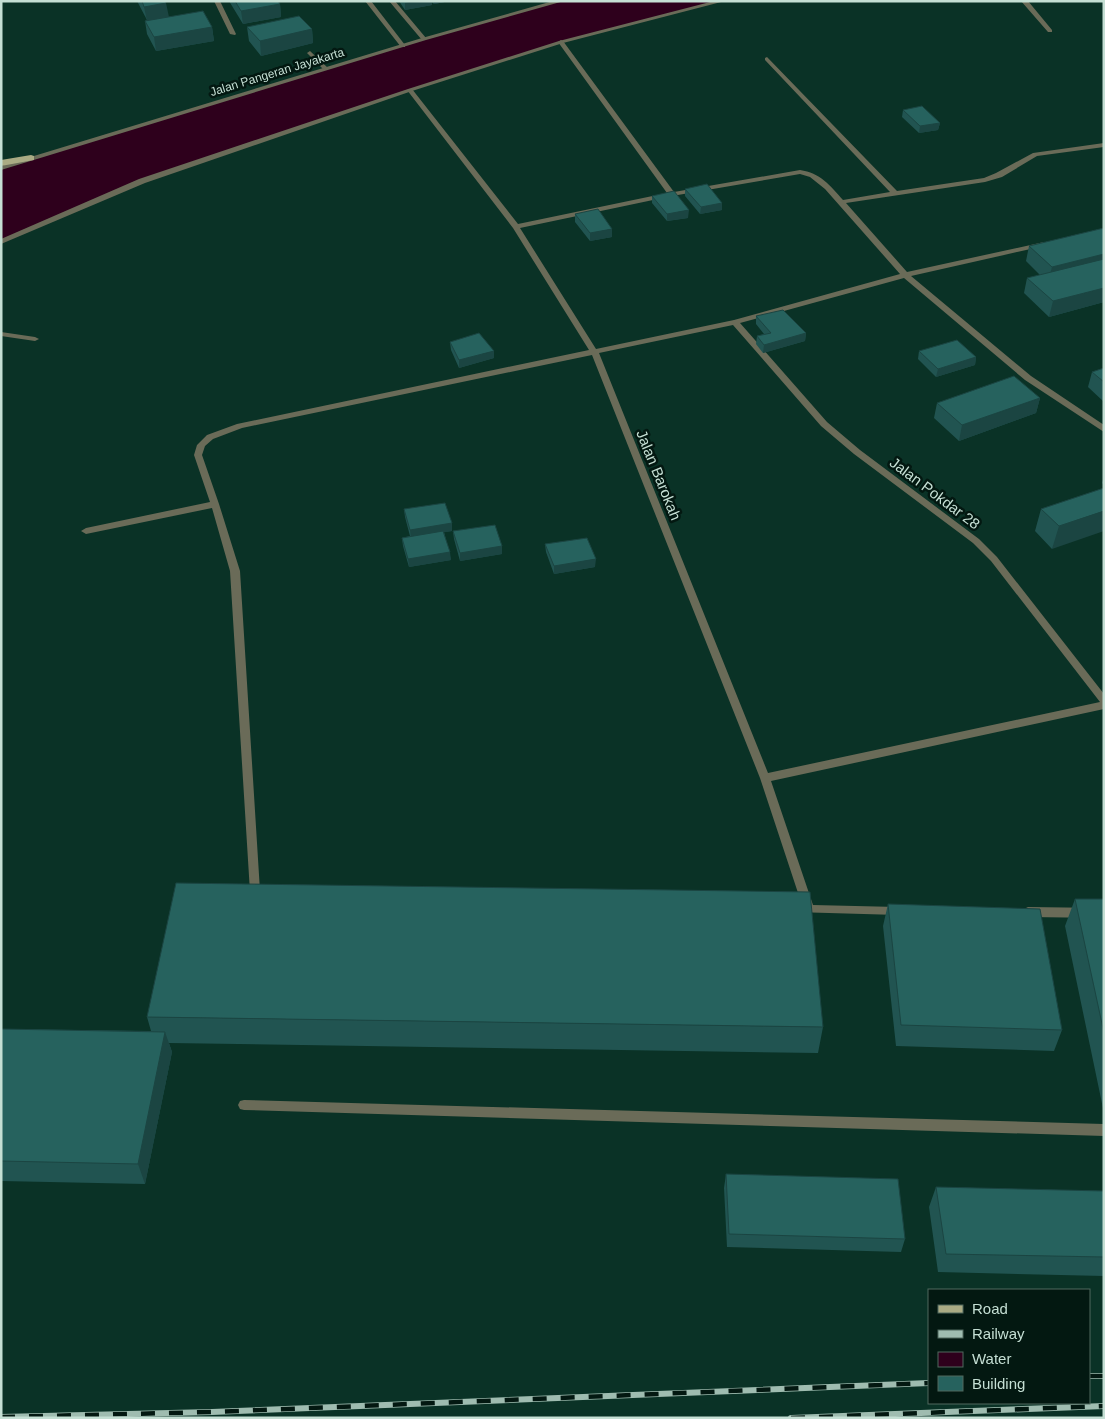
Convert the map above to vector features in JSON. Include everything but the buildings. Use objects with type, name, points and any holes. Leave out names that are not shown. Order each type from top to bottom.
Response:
[{"type":"main road","points":[[1,163],[31,158]]},
{"type":"street","points":[[217,1],[233,34]]},
{"type":"street","points":[[368,1],[403,46]]},
{"type":"street","points":[[392,1],[424,39]]},
{"type":"street","name":"Jalan Pangeran Jayakarta","points":[[1,168],[424,39],[561,1]]},
{"type":"street","points":[[1,242],[142,181],[410,90],[561,42],[722,1]]},
{"type":"street","points":[[1024,1],[1050,31]]},
{"type":"street","points":[[561,42],[672,194]]},
{"type":"street","points":[[310,54],[326,69]]},
{"type":"street","points":[[768,59],[895,194]]},
{"type":"street","name":"Jalan Barokah","points":[[410,90],[516,227],[595,353],[765,778],[810,909]]},
{"type":"street","points":[[842,202],[985,180],[1004,173],[1035,154],[1104,145]]},
{"type":"street","points":[[516,227],[672,194],[810,172],[842,202],[905,275],[1028,378],[1104,430]]},
{"type":"street","points":[[271,902],[262,901],[255,892],[235,570],[198,455],[201,445],[210,437],[240,426],[595,353],[735,322],[905,275],[1047,243]]},
{"type":"street","name":"Jalan Pokdar 28","points":[[735,322],[824,424],[857,452],[976,541],[994,558],[1104,701]]},
{"type":"street","points":[[1,334],[35,339]]},
{"type":"street","points":[[86,531],[215,504]]},
{"type":"street","points":[[765,778],[1104,705]]},
{"type":"street","points":[[790,909],[908,911]]},
{"type":"street","points":[[1016,912],[1104,914]]},
{"type":"street","points":[[244,1105],[1104,1130]]},
{"type":"water","points":[[561,1],[722,1],[561,42],[410,90],[142,181],[1,242],[1,168],[403,46]]},
{"type":"railway","points":[[1090,1376],[1104,1376]]},
{"type":"railway","points":[[1,1417],[212,1412],[928,1383]]},
{"type":"railway","points":[[791,1418],[1104,1406]]}]
